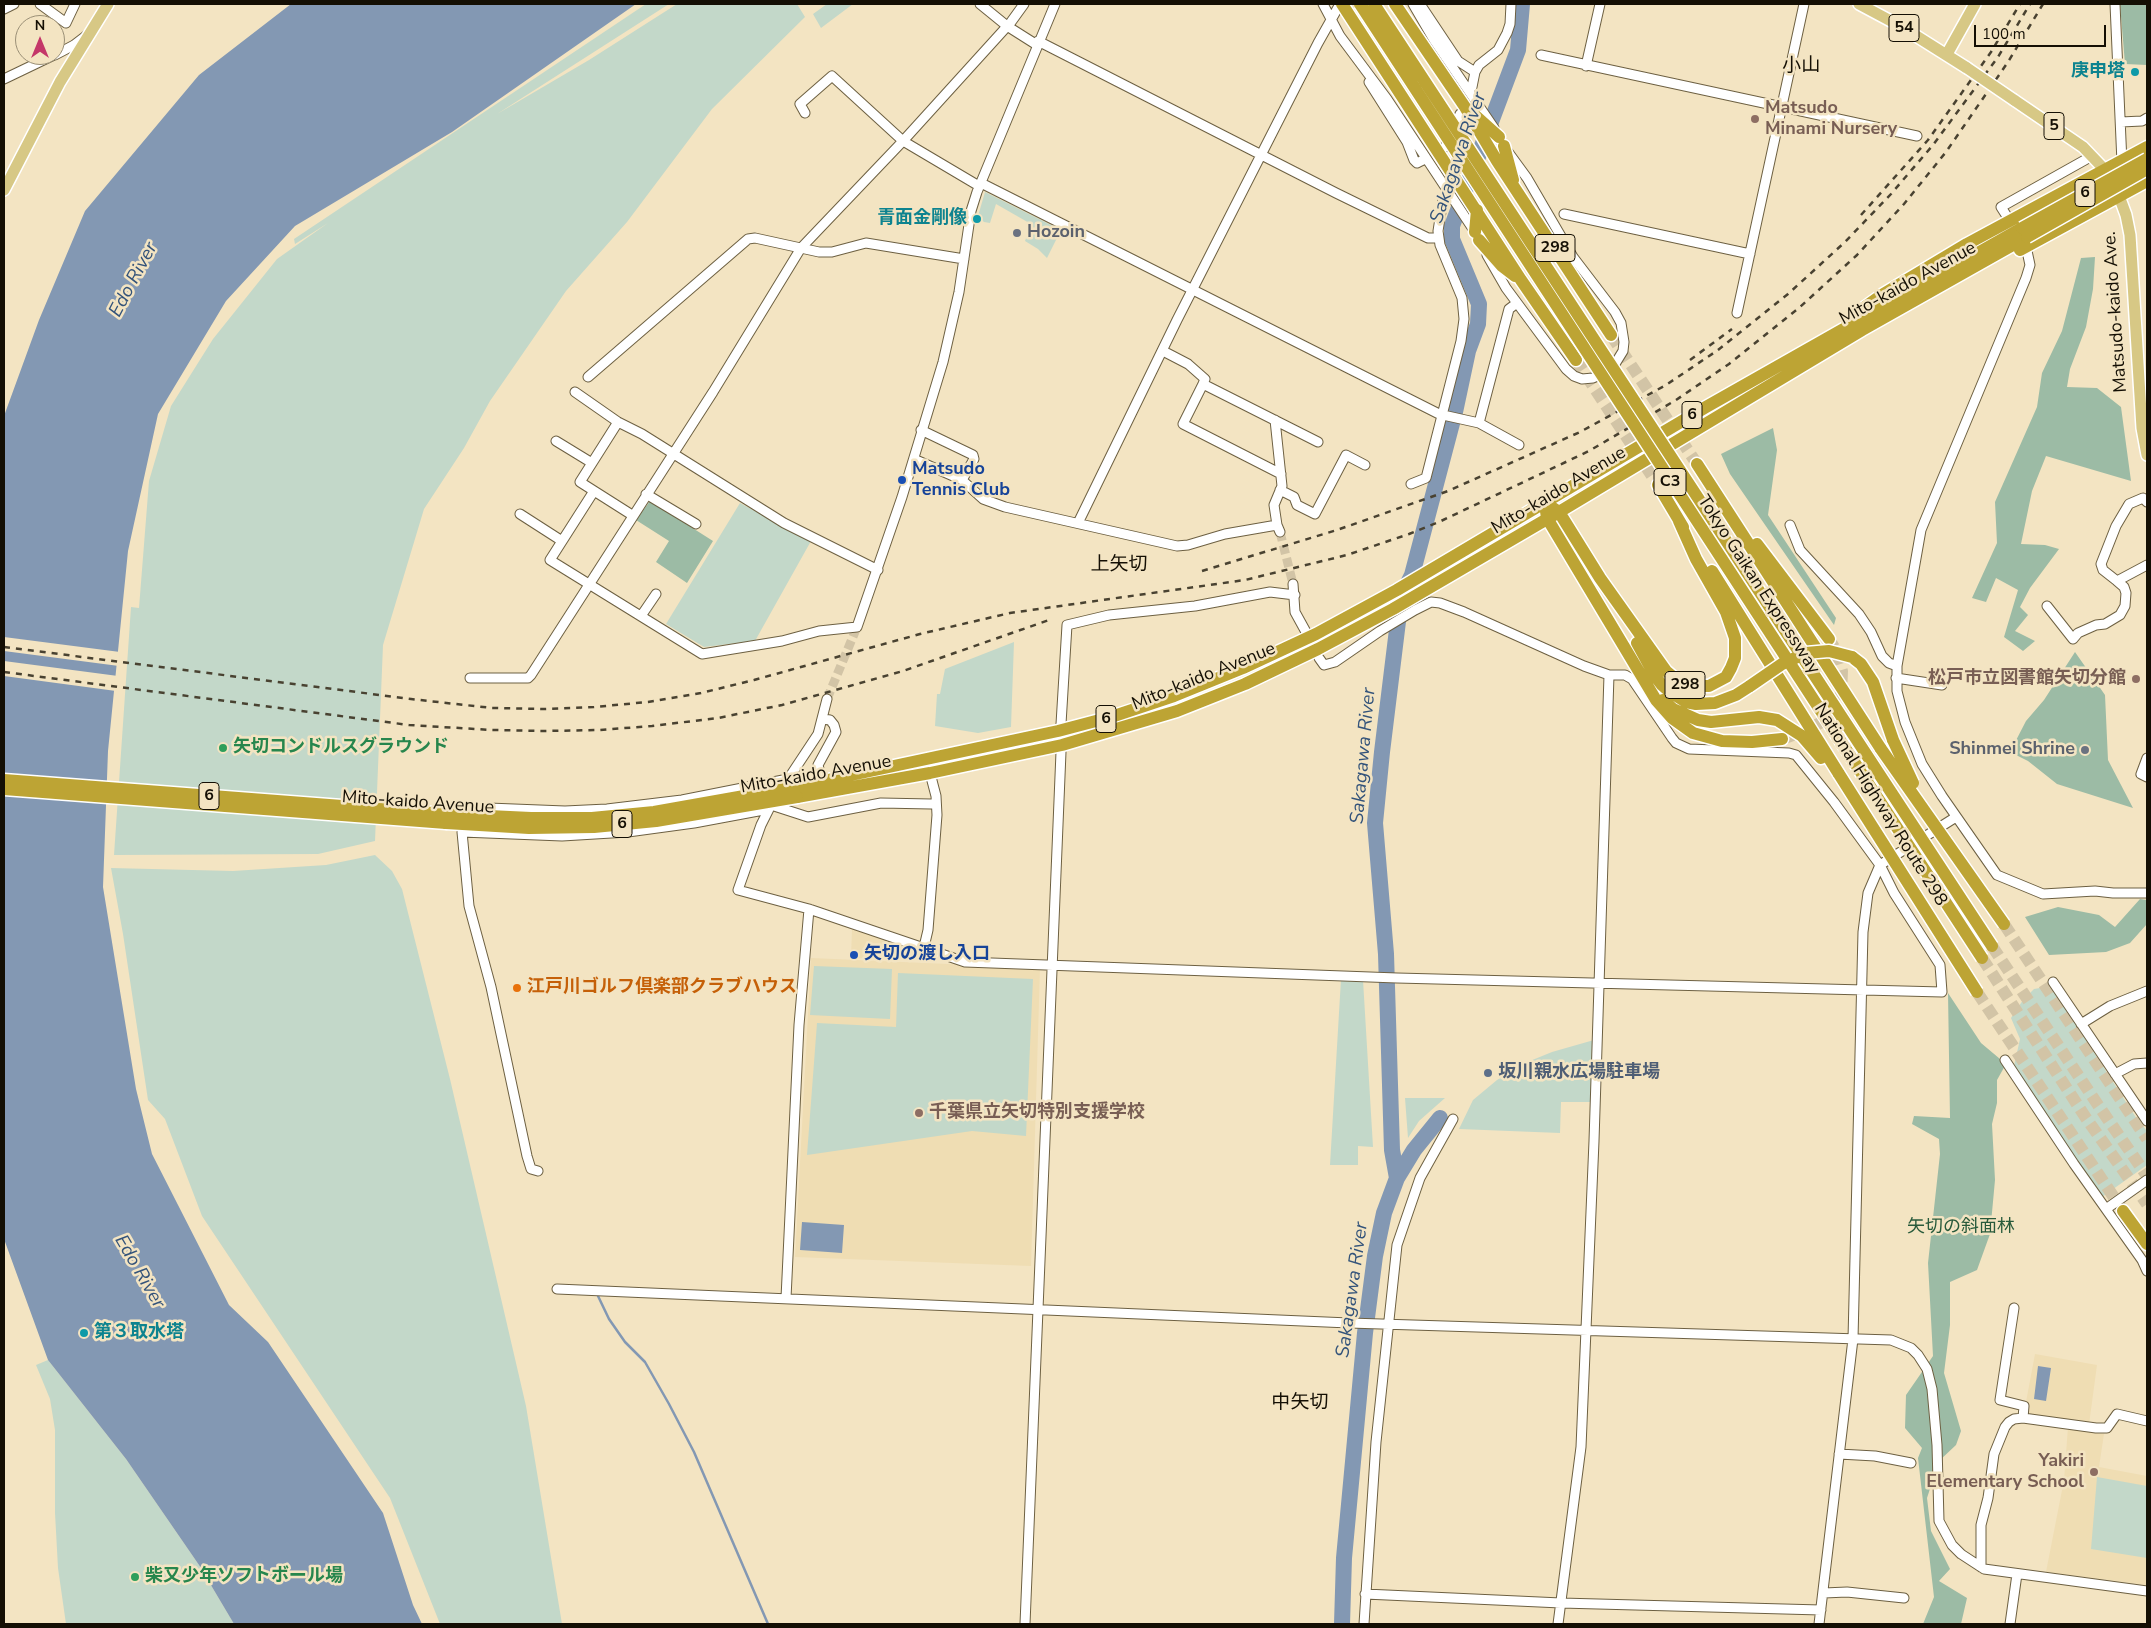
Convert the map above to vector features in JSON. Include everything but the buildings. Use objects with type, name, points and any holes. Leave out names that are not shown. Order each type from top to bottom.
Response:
[{"type":"highway","name":"Tokyo Gaikan Expressway","points":[[1360,4],[1982,958]]},
{"type":"highway","name":"Tokyo Gaikan Expressway","points":[[1374,4],[1992,946]]},
{"type":"highway","points":[[1395,4],[1462,111],[1478,117],[1502,141],[1516,189]]},
{"type":"highway","name":"298","points":[[1343,6],[1521,280],[1576,360]]},
{"type":"highway","name":"298","points":[[1478,117],[1497,162],[1611,335]]},
{"type":"highway","points":[[1839,330],[1854,315],[1882,295],[1967,244],[2147,148]]},
{"type":"highway","name":"Mito-kaido Avenue","points":[[793,788],[930,773],[1062,745],[1178,711],[1245,684],[1318,648],[1421,593],[2147,159]]},
{"type":"highway","name":"Mito-kaido Avenue","points":[[4,780],[529,828],[594,826],[656,820],[822,781],[1111,718],[1174,696],[1242,668],[1316,634],[1397,590],[1839,330],[2147,169]]},
{"type":"highway","points":[[1862,330],[1892,321],[2147,181]]},
{"type":"highway","points":[[1477,210],[1475,232],[1502,266],[1521,280]]},
{"type":"highway","name":"National Highway Route 298","points":[[1697,464],[1881,749],[2004,924]]},
{"type":"highway","name":"National Highway Route 298","points":[[1658,485],[1837,775],[1977,992]]},
{"type":"highway","name":"298","points":[[1714,489],[1830,639]]},
{"type":"highway","name":"298","points":[[1545,503],[1559,512],[1659,664],[1679,682],[1699,688],[1709,686],[1726,677],[1735,658],[1736,648],[1732,626],[1726,612],[1696,559],[1679,520]]},
{"type":"highway","name":"298","points":[[1545,503],[1547,518],[1651,688],[1656,700],[1672,718],[1681,726],[1707,738],[1744,742],[1782,739]]},
{"type":"highway","name":"298","points":[[1615,598],[1655,676],[1677,697],[1696,704],[1715,703],[1736,695],[1782,664],[1806,653],[1830,651],[1852,657],[1861,664],[1873,682],[1893,740],[1911,780],[1981,884],[1994,910]]},
{"type":"highway","name":"298","points":[[1651,688],[1673,709],[1698,720],[1711,722],[1759,717],[1785,724],[1810,745],[1837,775]]},
{"type":"highway","name":"Mito-kaido Avenue","points":[[4,790],[414,816]]},
{"type":"highway","points":[[2123,1211],[2147,1244]]},
{"type":"main road","points":[[4,190],[37,124],[89,33],[108,4]]},
{"type":"main road","name":"54","points":[[1859,4],[1947,54]]},
{"type":"main road","points":[[1947,54],[1975,4]]},
{"type":"main road","name":"5","points":[[1947,54],[2074,140],[2105,170]]},
{"type":"main road","name":"Matsudo-kaido Ave.","points":[[2105,170],[2119,196],[2126,215],[2130,236],[2144,400],[2142,428],[2147,455]]},
{"type":"street","points":[[4,9],[14,4]]},
{"type":"street","points":[[40,4],[66,23],[75,4]]},
{"type":"street","points":[[980,4],[1008,26],[1038,43],[1428,238],[1438,238]]},
{"type":"street","points":[[470,678],[528,678],[673,454],[785,277],[801,248],[903,141],[1008,26],[1024,4]]},
{"type":"street","points":[[594,491],[550,560],[702,654],[782,641],[819,631],[857,626],[878,570],[943,362],[955,314],[972,211],[980,185],[1055,4]]},
{"type":"street","points":[[1323,4],[1340,36],[1387,99],[1475,232],[1516,303],[1560,362],[1574,376],[1593,378],[1604,373],[1615,364],[1623,351],[1623,332],[1615,312],[1573,257],[1527,178],[1502,141]]},
{"type":"street","points":[[1413,4],[1478,117]]},
{"type":"street","points":[[1420,4],[1458,61],[1475,72]]},
{"type":"street","points":[[1472,87],[1475,72],[1479,65],[1498,50],[1510,24],[1511,4]]},
{"type":"street","points":[[1586,66],[1600,4]]},
{"type":"street","points":[[1737,312],[1804,4]]},
{"type":"street","points":[[2114,4],[2123,161],[2119,196]]},
{"type":"street","points":[[1078,523],[1261,154],[1331,19],[1343,6]]},
{"type":"street","points":[[65,50],[89,33]]},
{"type":"street","points":[[1541,55],[1917,136]]},
{"type":"street","points":[[4,79],[34,65]]},
{"type":"street","points":[[1363,68],[1373,90],[1407,142],[1414,160],[1417,163],[1423,160]]},
{"type":"street","points":[[805,113],[800,104],[832,76],[903,141],[980,185],[1443,415],[1479,423],[1519,445]]},
{"type":"street","points":[[1444,148],[1462,111]]},
{"type":"street","points":[[2121,122],[2142,121],[2147,118]]},
{"type":"street","points":[[2008,218],[2001,207],[2092,156]]},
{"type":"street","points":[[1412,484],[1426,478],[1461,341],[1464,308],[1462,298],[1438,238],[1443,199],[1449,192]]},
{"type":"street","points":[[1564,214],[1750,254]]},
{"type":"street","points":[[588,377],[748,240],[754,238],[801,248],[832,252],[866,243],[964,259]]},
{"type":"street","points":[[2027,251],[2030,265],[2026,278],[1921,530],[1897,666],[1896,678],[1904,722],[1927,772],[1997,875],[2039,892],[2060,894],[2095,891],[2112,893],[2147,892]]},
{"type":"street","points":[[1479,423],[1509,309],[1516,303]]},
{"type":"street","points":[[1162,351],[1188,364],[1205,379],[1183,424],[1281,474]]},
{"type":"street","points":[[1203,384],[1318,442]]},
{"type":"street","points":[[575,392],[618,422],[784,523],[878,570]]},
{"type":"street","points":[[914,459],[962,480],[983,499],[1005,507],[1177,546],[1188,545],[1225,534],[1279,528],[1274,500],[1282,486],[1275,420]]},
{"type":"street","points":[[618,422],[580,482],[632,515]]},
{"type":"street","points":[[921,430],[973,455],[974,459],[962,480]]},
{"type":"street","points":[[556,441],[592,463]]},
{"type":"street","points":[[1280,490],[1294,497],[1297,505],[1315,514],[1346,455],[1365,465]]},
{"type":"street","points":[[646,494],[696,524]]},
{"type":"street","points":[[2048,606],[2073,639],[2078,633],[2096,625],[2105,624],[2120,615],[2125,606],[2126,593],[2124,587],[2103,570],[2101,564],[2116,526],[2129,504],[2143,498],[2147,502]]},
{"type":"street","points":[[520,514],[562,542]]},
{"type":"street","points":[[1790,525],[1800,550],[1859,614],[1871,632],[1882,656],[1889,663],[1897,666]]},
{"type":"street","points":[[2117,581],[2147,565]]},
{"type":"street","points":[[1293,584],[1295,612],[1306,632]]},
{"type":"street","points":[[1061,724],[1066,625],[1109,616],[1195,606],[1270,592],[1295,595]]},
{"type":"street","points":[[641,616],[656,594]]},
{"type":"street","points":[[827,699],[818,734],[793,788],[770,807],[761,825],[738,890],[809,909],[964,962],[1370,977],[1942,992],[1940,965],[1894,893],[1880,865],[1834,802],[1796,755],[1789,753],[1689,749],[1676,743],[1632,679],[1625,675],[1609,675],[1584,666],[1440,603],[1431,602],[1415,610],[1335,662],[1324,665],[1319,658]]},
{"type":"street","points":[[1558,1624],[1581,1447],[1600,983],[1609,675]]},
{"type":"street","points":[[1896,678],[1942,685]]},
{"type":"street","points":[[822,781],[818,765],[836,732],[830,720],[823,719]]},
{"type":"street","points":[[1025,1624],[1060,752]]},
{"type":"street","points":[[2147,758],[2141,774],[2147,777]]},
{"type":"street","points":[[924,947],[928,930],[937,815],[936,796],[930,773]]},
{"type":"street","points":[[463,807],[565,811],[793,788]]},
{"type":"street","points":[[538,1171],[531,1169],[526,1156],[491,988],[469,906],[462,832],[562,836],[628,832],[694,823],[770,807],[808,817],[881,803],[931,804]]},
{"type":"street","points":[[1819,1624],[1853,1339],[1863,932],[1868,892],[1880,865],[1956,817]]},
{"type":"street","points":[[786,1298],[799,1025],[809,909]]},
{"type":"street","points":[[2053,982],[2147,1121]]},
{"type":"street","points":[[2081,1024],[2110,1006],[2147,991]]},
{"type":"street","points":[[2005,1060],[2142,1260],[2147,1271]]},
{"type":"street","points":[[2115,1074],[2134,1064],[2147,1063]]},
{"type":"street","points":[[1364,1624],[1376,1442],[1397,1245],[1420,1178],[1453,1119]]},
{"type":"street","points":[[2106,1209],[2147,1180]]},
{"type":"street","points":[[557,1289],[1348,1324],[1891,1340],[1911,1348],[1927,1369],[1932,1389],[1937,1445],[1939,1521],[1952,1545],[1981,1568],[2147,1591]]},
{"type":"street","points":[[2014,1308],[2000,1400],[2024,1406],[2023,1418]]},
{"type":"street","points":[[1981,1568],[1981,1524],[1988,1498],[1994,1454],[2005,1427],[2014,1419],[2023,1418],[2096,1428],[2108,1428],[2118,1414],[2147,1421]]},
{"type":"street","points":[[1839,1454],[1874,1456],[1911,1463]]},
{"type":"street","points":[[2010,1624],[2017,1574]]},
{"type":"street","points":[[1824,1593],[1846,1592],[1904,1598]]},
{"type":"street","points":[[1365,1594],[1561,1603],[1821,1610]]},
{"type":"shaded area","points":[[852,929],[916,949],[916,960],[851,958]]},
{"type":"shaded area","name":"千葉県立矢切特別支援学校","points":[[811,958],[1040,968],[1031,1266],[795,1257]]},
{"type":"shaded area","name":"Yakiri Elementary School","points":[[2035,1354],[2097,1365],[2088,1432],[2104,1434],[2099,1467],[2147,1476],[2147,1585],[2046,1572],[2064,1480],[2068,1427],[2023,1418]]},
{"type":"green space","points":[[646,4],[669,4],[497,114],[589,60],[677,4],[797,4],[805,17],[712,109],[627,222],[566,291],[490,401],[464,448],[424,509],[383,645],[375,841],[318,854],[114,855],[131,607],[139,608],[149,481],[171,406],[213,339],[277,259],[328,223],[295,244],[294,239]]},
{"type":"green space","points":[[827,4],[853,4],[821,28],[813,14]]},
{"type":"green space","points":[[2120,4],[2147,4],[2147,65],[2125,64]]},
{"type":"green space","points":[[985,192],[1061,230],[1047,258],[1038,249],[1025,241],[1031,224],[996,204],[990,223],[984,222],[978,216]]},
{"type":"green space","points":[[2095,257],[2093,289],[2086,327],[2070,369],[2067,387],[2097,388],[2121,407],[2131,481],[2046,456],[2032,491],[2021,544],[2045,545],[2059,549],[2030,588],[2020,607],[2028,615],[2015,631],[2035,641],[2023,651],[2004,637],[2018,590],[1996,578],[1986,602],[1972,598],[1997,543],[1995,502],[2037,407],[2042,373],[2062,331],[2081,258]]},
{"type":"green space","points":[[1773,428],[1777,450],[1768,515],[1836,618],[1834,625],[1730,474],[1721,454]]},
{"type":"green space","points":[[650,501],[713,541],[687,583],[656,562],[669,541],[636,520]]},
{"type":"green space","points":[[740,503],[811,541],[755,641],[704,647],[666,624]]},
{"type":"green space","points":[[1014,642],[1011,727],[978,733],[935,726],[937,694],[940,694],[945,669]]},
{"type":"green space","points":[[2075,652],[2105,695],[2108,760],[2133,808],[2057,784],[2028,761],[2010,752],[2026,721],[2044,700]]},
{"type":"green space","points":[[375,855],[392,871],[402,889],[450,1079],[526,1406],[562,1624],[440,1624],[390,1498],[202,1216],[165,1119],[148,1100],[111,868],[233,871],[326,865]]},
{"type":"green space","points":[[2140,899],[2147,900],[2147,924],[2130,943],[2106,952],[2049,955],[2025,917],[2058,907],[2099,915],[2115,927]]},
{"type":"green space","points":[[814,966],[892,969],[890,1019],[810,1015]]},
{"type":"green space","points":[[898,973],[1033,979],[1026,1136],[972,1131],[807,1155],[817,1023],[896,1027]]},
{"type":"green space","points":[[1341,979],[1363,980],[1373,1147],[1358,1146],[1358,1165],[1330,1165]]},
{"type":"green space","points":[[2051,986],[2137,1119],[2147,1131],[2147,1165],[2102,1197],[2014,1066],[2020,1039],[2011,1018],[2023,1000],[2034,989]]},
{"type":"green space","name":"矢切の斜面林","points":[[1948,993],[1981,1043],[2006,1064],[1997,1080],[1997,1103],[1992,1124],[1995,1180],[1990,1234],[1977,1270],[1950,1282],[1950,1325],[1944,1373],[1961,1431],[1956,1445],[1939,1461],[1927,1498],[1931,1531],[1950,1569],[1939,1581],[1967,1598],[1961,1624],[1923,1624],[1934,1597],[1918,1458],[1922,1448],[1905,1428],[1906,1395],[1933,1356],[1928,1263],[1940,1154],[1939,1139],[1912,1124],[1914,1116],[1950,1118]]},
{"type":"green space","points":[[1594,1040],[1592,1102],[1561,1102],[1560,1133],[1459,1129],[1473,1100],[1497,1080],[1525,1063],[1552,1052]]},
{"type":"green space","points":[[1405,1098],[1445,1098],[1419,1121],[1408,1138]]},
{"type":"green space","points":[[48,1360],[126,1459],[199,1565],[234,1624],[66,1624],[58,1568],[55,1513],[55,1430],[50,1399],[36,1365]]},
{"type":"green space","points":[[2097,1477],[2147,1486],[2147,1558],[2091,1549]]},
{"type":"water","name":"Edo River","points":[[291,4],[636,4],[452,132],[295,226],[226,301],[158,414],[128,551],[108,751],[103,887],[136,1089],[152,1154],[229,1305],[268,1342],[383,1513],[413,1605],[422,1624],[234,1624],[199,1565],[126,1459],[48,1360],[4,1239],[4,416],[39,320],[85,211],[199,75]]},
{"type":"water","points":[[802,1222],[844,1225],[842,1253],[800,1250]]},
{"type":"water","points":[[2038,1366],[2051,1368],[2046,1401],[2034,1399]]},
{"type":"pier","points":[[4,637],[120,652],[119,666],[4,651]]},
{"type":"pier","points":[[4,661],[118,676],[116,691],[4,676]]},
{"type":"waterway","name":"Sakagawa River","points":[[1397,1178],[1392,1150],[1386,954],[1375,823],[1382,752],[1401,597],[1412,575],[1455,412],[1468,351],[1478,324],[1479,304],[1452,239],[1452,226],[1518,50],[1522,4]]},
{"type":"waterway","name":"Sakagawa River","points":[[1342,1624],[1344,1558],[1365,1333],[1375,1256],[1384,1213],[1397,1178],[1414,1150],[1440,1118]]},
{"type":"waterway","points":[[598,1296],[609,1319],[625,1342],[645,1362],[694,1452],[768,1624]]},
{"type":"tunnel","points":[[1611,335],[1697,464]]},
{"type":"tunnel","points":[[1576,360],[1658,485]]},
{"type":"tunnel","points":[[1280,532],[1293,584]]},
{"type":"tunnel","points":[[827,699],[857,627]]},
{"type":"tunnel","points":[[1782,739],[1820,723],[1838,704],[1841,694],[1842,671],[1835,649],[1829,639]]},
{"type":"tunnel","points":[[2004,924],[2147,1139]]},
{"type":"tunnel","points":[[1992,946],[2147,1176]]},
{"type":"tunnel","points":[[1982,958],[2086,1118],[2147,1204]]},
{"type":"tunnel","points":[[1977,992],[2123,1211]]},
{"type":"railway","points":[[1861,215],[1928,140],[1991,52],[2020,4]]},
{"type":"railway","points":[[1202,571],[1337,530],[1448,491],[1580,432],[1666,385],[1718,350],[1788,294],[1845,242],[1891,194],[1933,145],[1998,57],[2030,4]]},
{"type":"railway","points":[[4,647],[492,708],[544,709],[594,707],[648,702],[701,693],[920,634],[1010,613],[1245,580],[1347,555],[1441,521],[1589,451],[1676,400],[1729,364],[1800,307],[1857,255],[1904,204],[1946,152],[2008,62],[2043,4]]},
{"type":"railway","points":[[1690,360],[1732,329]]},
{"type":"railway","points":[[4,672],[409,725],[492,730],[599,730],[718,718],[782,705],[903,671],[1052,619]]},
{"type":"place","name":"庚申塔","points":[[2135,72]]},
{"type":"place","name":"Matsudo Minami Nursery","points":[[1755,119]]},
{"type":"place","name":"青面金剛像","points":[[977,219]]},
{"type":"place","name":"Hozoin","points":[[1017,233]]},
{"type":"place","name":"Matsudo Tennis Club","points":[[902,480]]},
{"type":"place","name":"松戸市立図書館矢切分館","points":[[2136,679]]},
{"type":"place","name":"矢切コンドルスグラウンド","points":[[223,748]]},
{"type":"place","name":"Shinmei Shrine","points":[[2085,750]]},
{"type":"place","name":"矢切の渡し入口","points":[[854,955]]},
{"type":"place","name":"江戸川ゴルフ倶楽部クラブハウス","points":[[517,988]]},
{"type":"place","name":"坂川親水広場駐車場","points":[[1488,1073]]},
{"type":"place","name":"千葉県立矢切特別支援学校","points":[[919,1113]]},
{"type":"place","name":"第３取水塔","points":[[84,1333]]},
{"type":"place","name":"Yakiri Elementary School","points":[[2094,1472]]},
{"type":"place","name":"柴又少年ソフトボール場","points":[[135,1577]]},
{"type":"district","name":"小山","points":[[1801,66]]},
{"type":"district","name":"上矢切","points":[[1119,565]]},
{"type":"district","name":"中矢切","points":[[1300,1403]]}]
